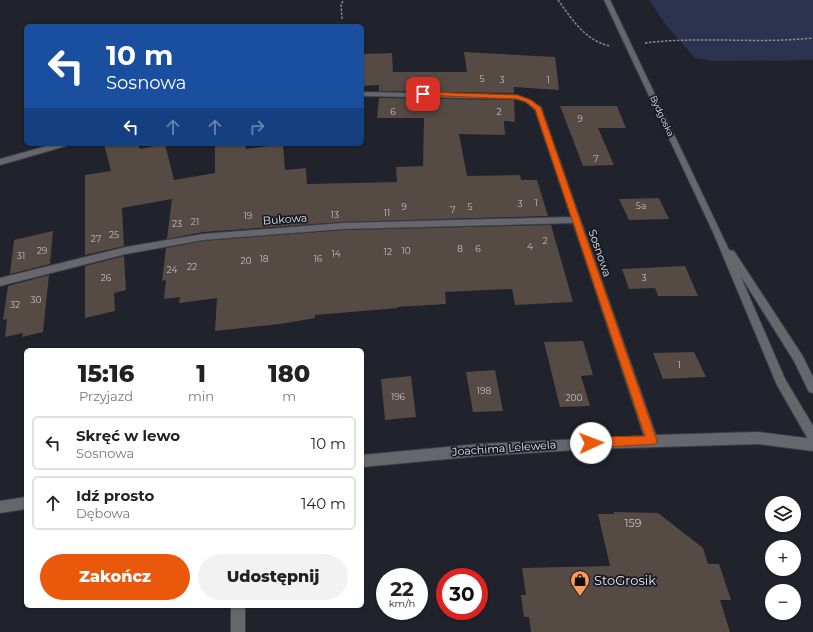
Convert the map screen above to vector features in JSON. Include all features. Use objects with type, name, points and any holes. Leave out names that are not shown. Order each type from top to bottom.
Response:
[{"type":"street","name":"Bydgoska","points":[[607,0],[717,232],[781,382],[813,437]]},
{"type":"street","name":"Sosnowa","points":[[364,94],[517,97],[528,101],[538,108],[652,441]]},
{"type":"street","points":[[0,162],[56,146]]},
{"type":"street","name":"Bukowa","points":[[0,282],[116,253],[202,238],[287,230],[412,222],[577,220]]},
{"type":"street","name":"Bydgoska","points":[[717,232],[798,358],[813,388]]},
{"type":"street","name":"Joachima Lelewela","points":[[364,461],[527,446],[652,441],[758,438],[813,445]]},
{"type":"street","points":[[0,507],[24,503]]},
{"type":"street","points":[[238,608],[238,632]]},
{"type":"path","points":[[342,19],[340,4],[344,0]]},
{"type":"path","points":[[558,0],[580,28],[596,42],[605,45],[628,45],[670,39],[756,41],[813,38]]},
{"type":"shaded area","points":[[649,0],[813,0],[813,60],[713,61],[695,58],[666,25]]},
{"type":"building","points":[[464,52],[555,57],[559,90],[514,87],[514,93],[379,91],[379,85],[364,86],[364,54],[392,53],[393,72],[467,72]]},
{"type":"building","points":[[379,98],[514,100],[515,122],[504,121],[505,135],[459,134],[467,176],[520,175],[521,180],[537,180],[548,216],[343,222],[203,232],[167,239],[172,199],[122,208],[124,246],[85,255],[85,175],[111,171],[105,146],[139,146],[140,149],[155,146],[166,146],[174,180],[215,173],[215,146],[245,146],[246,149],[268,146],[283,146],[285,170],[306,168],[307,184],[397,182],[396,167],[423,166],[424,118],[377,118]]},
{"type":"building","points":[[560,106],[617,106],[626,128],[598,128],[614,165],[583,166]]},
{"type":"building","points":[[659,198],[669,219],[629,220],[619,199]]},
{"type":"building","points":[[551,225],[573,302],[515,305],[512,289],[445,292],[446,304],[315,315],[315,318],[280,324],[215,331],[217,298],[179,303],[180,297],[164,299],[166,280],[162,281],[166,248],[203,241],[343,230]]},
{"type":"building","points":[[53,231],[50,264],[10,274],[14,240]]},
{"type":"building","points":[[124,256],[126,290],[114,293],[115,311],[85,318],[85,266]]},
{"type":"building","points":[[685,266],[698,296],[658,296],[655,288],[629,289],[622,269]]},
{"type":"building","points":[[49,275],[43,332],[22,337],[23,333],[5,337],[7,319],[3,320],[8,286]]},
{"type":"building","points":[[583,341],[593,375],[581,376],[590,406],[560,407],[544,342]]},
{"type":"building","points":[[694,352],[706,377],[663,379],[653,353]]},
{"type":"building","points":[[495,370],[503,411],[473,412],[466,372]]},
{"type":"building","points":[[411,376],[416,417],[385,420],[381,379]]},
{"type":"building","points":[[614,512],[658,513],[703,548],[708,564],[719,564],[731,600],[720,600],[730,632],[531,632],[529,617],[524,617],[521,595],[526,595],[522,568],[610,566],[598,514],[614,514]]},
{"type":"place","name":"StoGrosik","points":[[580,597]]},
{"type":"route","points":[[423,94],[517,97],[528,101],[538,108],[652,441],[591,443]]}]
